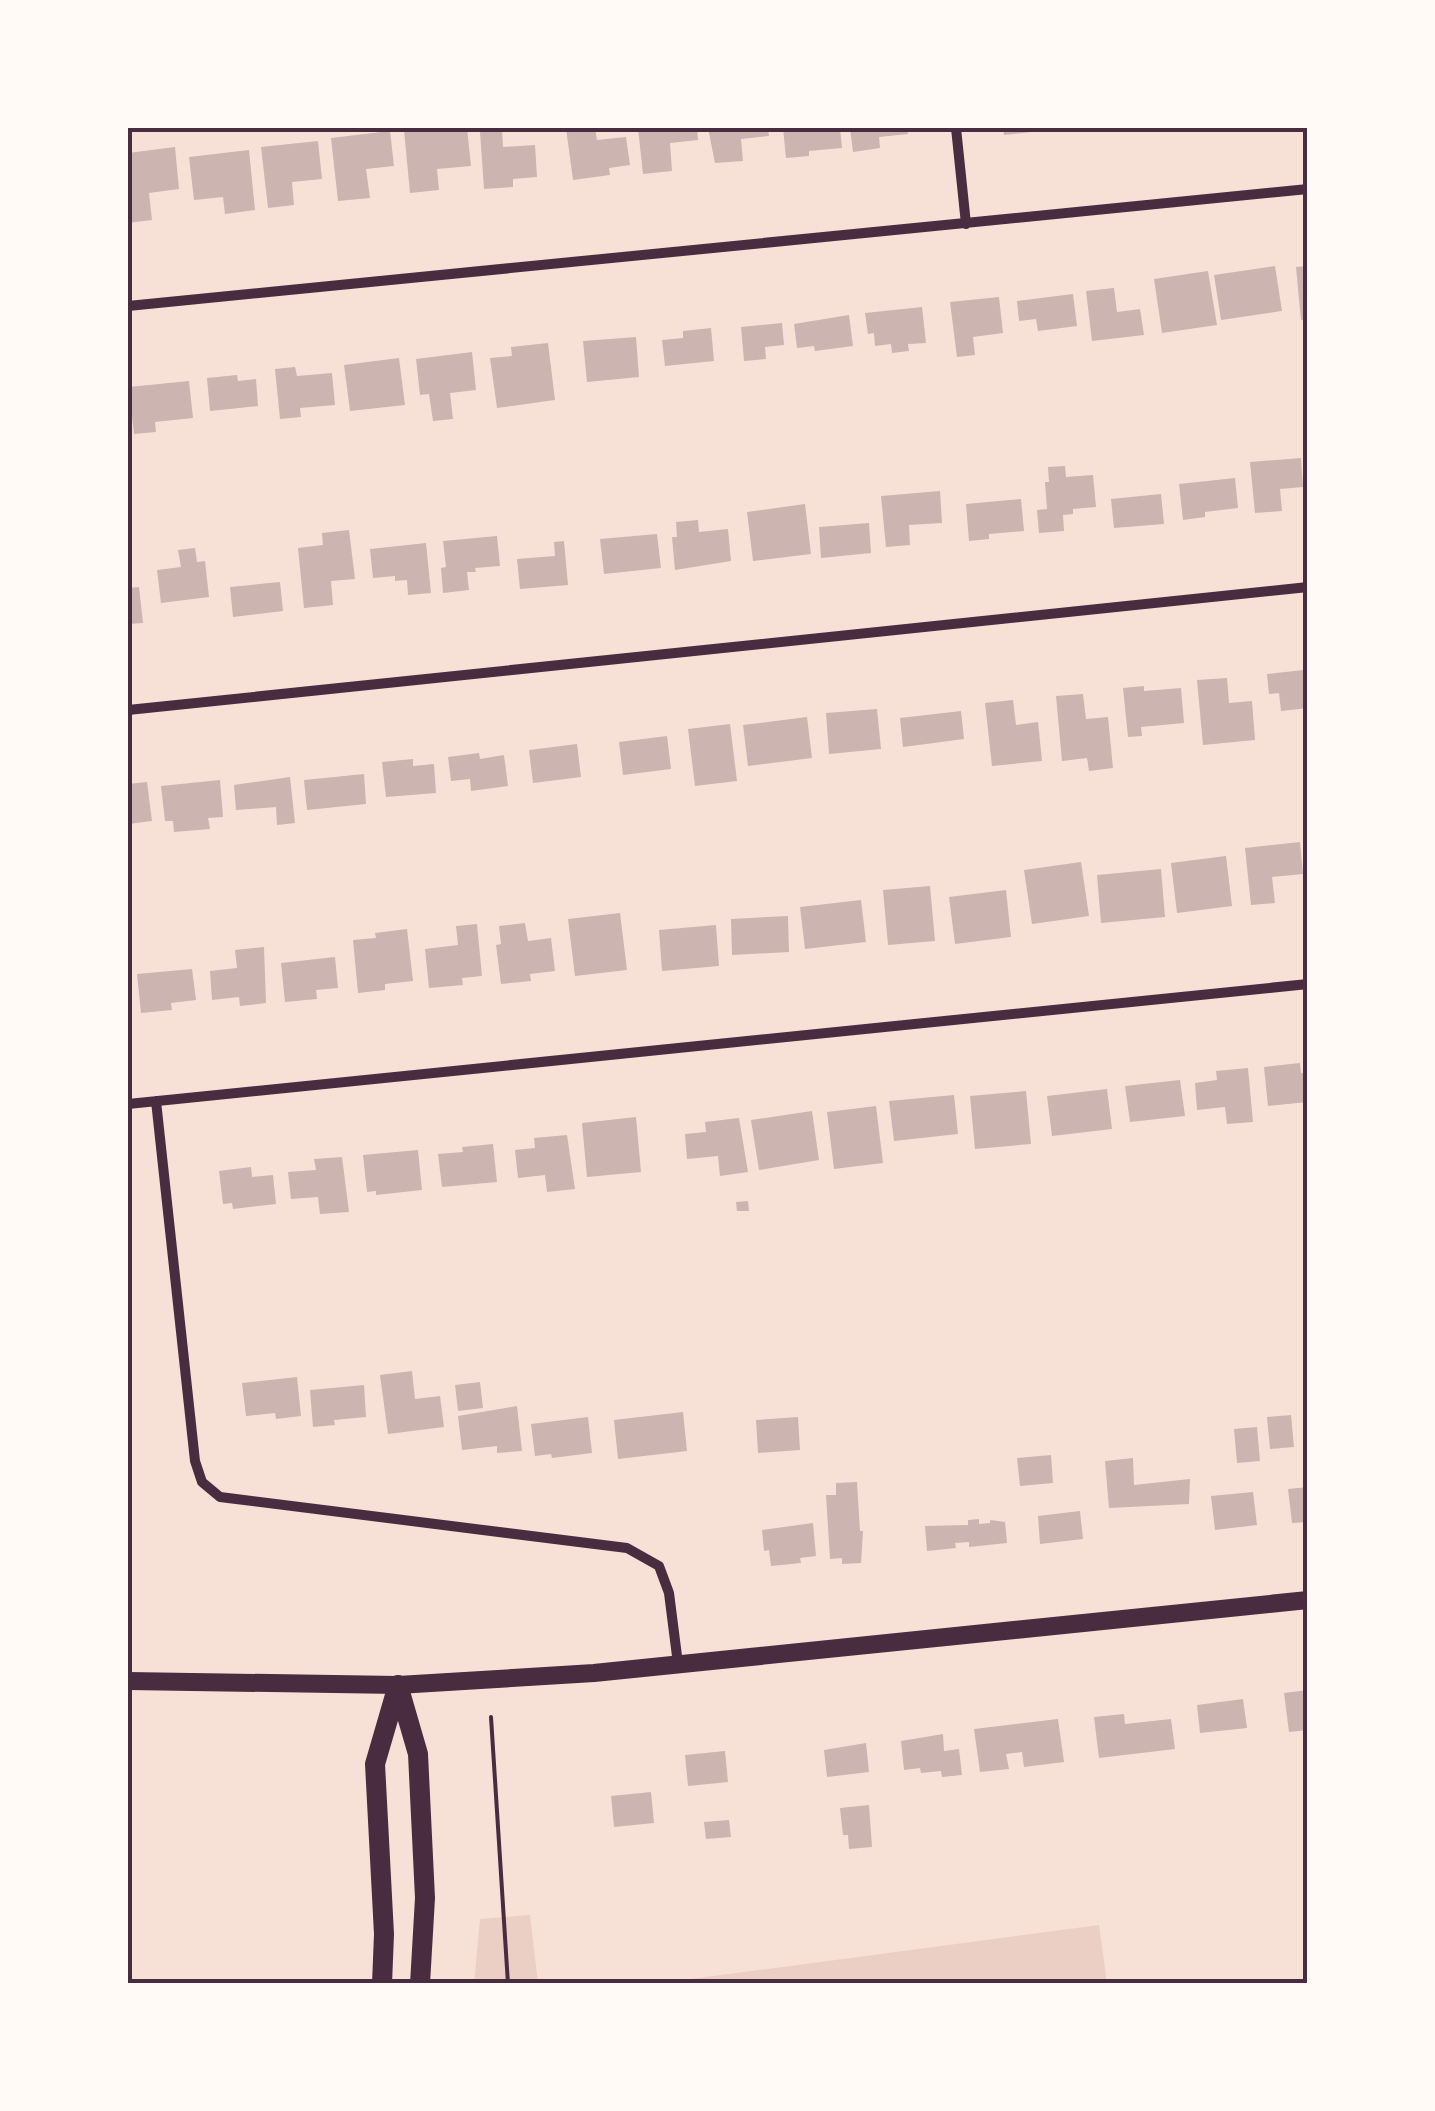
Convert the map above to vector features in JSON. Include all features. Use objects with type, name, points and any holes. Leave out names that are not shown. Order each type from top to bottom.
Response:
[{"type":"highway","points":[[382,1984],[384,1934],[376,1764],[398,1684]]},
{"type":"highway","points":[[398,1684],[418,1754],[426,1898],[420,1984]]},
{"type":"main road","points":[[128,1682],[398,1684],[594,1674],[1308,1600]]},
{"type":"street","points":[[956,128],[966,224]]},
{"type":"street","points":[[128,306],[1308,189]]},
{"type":"street","points":[[128,710],[1308,586]]},
{"type":"street","points":[[128,1104],[1308,984]]},
{"type":"street","points":[[156,1100],[195,1461],[202,1482],[220,1497],[627,1548],[658,1566],[669,1593],[678,1664]]},
{"type":"path","points":[[491,1718],[508,1984]]},
{"type":"shaded area","points":[[530,1915],[538,1983],[474,1984],[480,1919]]},
{"type":"shaded area","points":[[1099,1925],[1107,1983],[661,1983]]},
{"type":"building","points":[[467,128],[471,166],[437,169],[439,190],[410,193],[404,130]]},
{"type":"building","points":[[566,128],[595,128],[597,140],[626,137],[630,165],[609,168],[610,175],[573,180]]},
{"type":"building","points":[[638,128],[697,128],[698,140],[670,143],[672,171],[643,174]]},
{"type":"building","points":[[708,128],[768,128],[769,136],[741,139],[743,161],[715,163]]},
{"type":"building","points":[[783,128],[840,128],[842,148],[786,158]]},
{"type":"building","points":[[850,128],[907,128],[908,134],[879,137],[880,148],[853,152]]},
{"type":"building","points":[[1003,128],[1031,128],[1032,132],[1004,135]]},
{"type":"building","points":[[502,130],[503,147],[535,145],[537,177],[513,179],[513,187],[484,189],[480,132]]},
{"type":"building","points":[[390,131],[394,166],[366,169],[370,198],[338,201],[331,138]]},
{"type":"building","points":[[318,141],[322,179],[292,182],[294,205],[268,208],[261,147]]},
{"type":"building","points":[[175,147],[179,189],[149,193],[152,220],[128,223],[128,153]]},
{"type":"building","points":[[249,150],[255,210],[225,214],[223,197],[194,200],[189,157]]},
{"type":"building","points":[[1275,266],[1282,311],[1221,320],[1214,275]]},
{"type":"building","points":[[1308,266],[1308,320],[1301,320],[1296,267]]},
{"type":"building","points":[[1208,271],[1217,325],[1162,333],[1154,279]]},
{"type":"building","points":[[1114,288],[1117,312],[1140,309],[1144,335],[1092,341],[1086,291]]},
{"type":"building","points":[[1073,294],[1077,326],[1038,331],[1036,319],[1019,321],[1017,301]]},
{"type":"building","points":[[999,297],[1003,333],[973,337],[975,355],[957,357],[950,302]]},
{"type":"building","points":[[922,307],[926,343],[908,344],[909,351],[892,353],[891,344],[875,346],[874,333],[868,334],[865,313]]},
{"type":"building","points":[[849,315],[853,346],[815,351],[814,346],[797,348],[794,324]]},
{"type":"building","points":[[782,323],[784,345],[765,347],[766,359],[744,361],[741,327]]},
{"type":"building","points":[[711,328],[714,361],[665,366],[662,340],[683,338],[683,331]]},
{"type":"building","points":[[636,337],[639,377],[587,382],[583,341]]},
{"type":"building","points":[[548,343],[555,400],[497,408],[490,358],[512,356],[511,347]]},
{"type":"building","points":[[472,352],[476,390],[450,393],[453,419],[433,421],[429,394],[420,395],[416,359]]},
{"type":"building","points":[[399,358],[405,405],[350,411],[344,365]]},
{"type":"building","points":[[295,367],[297,376],[332,373],[335,405],[300,408],[301,417],[280,419],[275,369]]},
{"type":"building","points":[[237,375],[238,381],[256,379],[258,406],[210,411],[207,378]]},
{"type":"building","points":[[189,381],[193,418],[155,422],[156,432],[134,434],[129,387]]},
{"type":"building","points":[[1301,458],[1303,487],[1280,489],[1282,511],[1255,513],[1250,462]]},
{"type":"building","points":[[1065,466],[1066,477],[1093,475],[1096,507],[1073,509],[1073,514],[1063,515],[1064,531],[1039,533],[1037,510],[1047,509],[1048,467]]},
{"type":"building","points":[[1235,478],[1238,508],[1205,512],[1205,517],[1183,520],[1179,484]]},
{"type":"building","points":[[940,491],[942,523],[909,525],[910,545],[886,547],[881,496]]},
{"type":"building","points":[[1161,494],[1164,524],[1114,528],[1111,499]]},
{"type":"building","points":[[1021,499],[1024,531],[989,534],[989,539],[969,541],[966,504]]},
{"type":"building","points":[[805,504],[811,554],[753,561],[747,512]]},
{"type":"building","points":[[698,520],[699,532],[728,529],[731,561],[675,570],[672,537],[677,537],[676,522]]},
{"type":"building","points":[[869,523],[871,553],[821,558],[819,527]]},
{"type":"building","points":[[349,530],[355,579],[331,581],[333,605],[304,608],[298,548],[323,545],[322,533]]},
{"type":"building","points":[[657,534],[661,568],[604,574],[600,539]]},
{"type":"building","points":[[497,536],[500,566],[475,568],[476,572],[467,572],[469,590],[443,593],[443,541]]},
{"type":"building","points":[[564,541],[568,585],[520,589],[517,559],[555,556],[554,542]]},
{"type":"building","points":[[426,543],[431,593],[408,595],[407,580],[395,581],[395,576],[373,578],[370,549]]},
{"type":"building","points":[[195,548],[197,562],[205,561],[209,597],[161,603],[157,570],[181,567],[178,550]]},
{"type":"building","points":[[280,582],[283,611],[233,617],[230,587]]},
{"type":"building","points":[[139,587],[143,623],[128,624],[128,588]]},
{"type":"building","points":[[1303,670],[1304,679],[1308,678],[1308,708],[1281,711],[1279,693],[1269,694],[1267,674]]},
{"type":"building","points":[[1227,678],[1229,703],[1252,701],[1255,740],[1203,745],[1197,680]]},
{"type":"building","points":[[1144,686],[1144,691],[1181,688],[1184,723],[1141,727],[1142,736],[1128,737],[1123,688]]},
{"type":"building","points":[[1083,694],[1086,719],[1108,717],[1113,768],[1089,771],[1087,758],[1062,761],[1056,696]]},
{"type":"building","points":[[1013,700],[1016,725],[1038,722],[1042,761],[992,766],[985,703]]},
{"type":"building","points":[[877,709],[881,749],[829,754],[826,713]]},
{"type":"building","points":[[961,711],[964,739],[903,747],[900,718]]},
{"type":"building","points":[[807,717],[812,758],[748,766],[743,725]]},
{"type":"building","points":[[730,724],[737,781],[695,786],[688,729]]},
{"type":"building","points":[[667,736],[671,769],[623,775],[619,742]]},
{"type":"building","points":[[577,744],[581,777],[533,783],[529,750]]},
{"type":"building","points":[[479,753],[480,759],[504,755],[508,786],[471,791],[470,779],[451,781],[448,757]]},
{"type":"building","points":[[413,759],[413,766],[434,764],[436,793],[386,797],[382,762]]},
{"type":"building","points":[[364,774],[366,804],[307,810],[304,780]]},
{"type":"building","points":[[290,777],[295,823],[277,825],[276,807],[236,810],[234,785]]},
{"type":"building","points":[[220,780],[223,817],[208,818],[210,829],[174,832],[173,821],[165,821],[161,786]]},
{"type":"building","points":[[147,782],[152,821],[128,824],[128,784]]},
{"type":"building","points":[[1300,842],[1303,874],[1272,877],[1275,903],[1251,905],[1245,848]]},
{"type":"building","points":[[1226,856],[1232,906],[1177,913],[1171,863]]},
{"type":"building","points":[[1081,862],[1089,916],[1032,924],[1024,870]]},
{"type":"building","points":[[1161,869],[1165,917],[1101,923],[1097,875]]},
{"type":"building","points":[[930,886],[935,941],[888,945],[883,890]]},
{"type":"building","points":[[1006,890],[1011,937],[955,944],[949,897]]},
{"type":"building","points":[[861,900],[866,942],[805,949],[800,907]]},
{"type":"building","points":[[620,913],[627,970],[575,976],[568,919]]},
{"type":"building","points":[[788,916],[789,952],[732,955],[731,919]]},
{"type":"building","points":[[525,923],[528,941],[551,938],[555,971],[530,974],[531,981],[501,984],[496,945],[501,944],[499,926]]},
{"type":"building","points":[[477,924],[482,976],[462,978],[463,985],[429,988],[425,949],[458,945],[456,926]]},
{"type":"building","points":[[716,925],[719,966],[662,971],[659,930]]},
{"type":"building","points":[[407,929],[413,981],[385,984],[385,990],[358,993],[353,940]]},
{"type":"building","points":[[264,947],[266,1003],[240,1006],[239,997],[212,1000],[210,971],[237,968],[235,950]]},
{"type":"building","points":[[335,957],[338,988],[316,990],[317,999],[285,1002],[281,963]]},
{"type":"building","points":[[192,969],[196,1000],[171,1003],[172,1010],[141,1013],[137,974]]},
{"type":"building","points":[[1300,1063],[1301,1073],[1308,1072],[1308,1102],[1268,1106],[1264,1067]]},
{"type":"building","points":[[1248,1068],[1253,1122],[1227,1124],[1225,1107],[1197,1110],[1195,1083],[1217,1080],[1216,1071]]},
{"type":"building","points":[[1180,1080],[1185,1116],[1130,1122],[1125,1086]]},
{"type":"building","points":[[1107,1089],[1112,1129],[1052,1136],[1047,1096]]},
{"type":"building","points":[[1026,1091],[1031,1144],[975,1149],[970,1096]]},
{"type":"building","points":[[954,1095],[958,1134],[894,1141],[889,1101]]},
{"type":"building","points":[[876,1106],[883,1163],[834,1169],[827,1112]]},
{"type":"building","points":[[812,1111],[819,1160],[759,1170],[751,1120]]},
{"type":"building","points":[[636,1117],[641,1172],[587,1177],[582,1123]]},
{"type":"building","points":[[739,1118],[748,1172],[720,1176],[718,1156],[687,1159],[685,1134],[706,1132],[705,1122]]},
{"type":"building","points":[[567,1135],[575,1189],[547,1192],[545,1175],[518,1178],[515,1150],[535,1148],[534,1138]]},
{"type":"building","points":[[493,1144],[497,1182],[442,1187],[438,1154]]},
{"type":"building","points":[[418,1150],[422,1190],[376,1195],[376,1191],[367,1192],[363,1155]]},
{"type":"building","points":[[342,1157],[349,1212],[320,1214],[318,1197],[291,1199],[288,1172],[316,1170],[314,1159]]},
{"type":"building","points":[[251,1167],[252,1177],[273,1175],[276,1204],[233,1209],[232,1203],[223,1204],[219,1171]]},
{"type":"building","points":[[748,1201],[749,1211],[737,1211],[736,1202]]},
{"type":"building","points":[[412,1371],[415,1399],[440,1396],[444,1427],[388,1434],[380,1375]]},
{"type":"building","points":[[297,1377],[301,1416],[246,1416],[242,1383]]},
{"type":"building","points":[[480,1382],[483,1408],[458,1411],[455,1385]]},
{"type":"building","points":[[364,1385],[366,1417],[313,1427],[310,1390]]},
{"type":"building","points":[[517,1406],[522,1451],[497,1453],[497,1446],[462,1450],[458,1416]]},
{"type":"building","points":[[683,1412],[687,1451],[618,1459],[614,1420]]},
{"type":"building","points":[[1291,1415],[1294,1447],[1270,1449],[1267,1417]]},
{"type":"building","points":[[588,1417],[592,1453],[535,1456],[531,1424]]},
{"type":"building","points":[[798,1417],[800,1450],[758,1453],[756,1420]]},
{"type":"building","points":[[1257,1427],[1260,1461],[1237,1463],[1234,1429]]},
{"type":"building","points":[[1051,1455],[1053,1483],[1020,1486],[1017,1458]]},
{"type":"building","points":[[1133,1458],[1134,1485],[1190,1479],[1189,1504],[1109,1508],[1105,1461]]},
{"type":"building","points":[[857,1482],[863,1531],[861,1563],[842,1564],[842,1558],[830,1559],[826,1495],[836,1495],[836,1483]]},
{"type":"building","points":[[1308,1487],[1308,1522],[1292,1523],[1288,1489]]},
{"type":"building","points":[[1253,1492],[1257,1525],[1215,1530],[1211,1496]]},
{"type":"building","points":[[1080,1511],[1083,1539],[1040,1544],[1038,1516]]},
{"type":"building","points":[[979,1519],[979,1524],[990,1520],[1005,1522],[1007,1543],[969,1547],[969,1542],[955,1543],[956,1548],[927,1551],[925,1526],[968,1525],[968,1520]]},
{"type":"building","points":[[813,1523],[816,1556],[800,1558],[801,1563],[771,1566],[769,1550],[764,1551],[762,1530]]},
{"type":"building","points":[[1308,1690],[1308,1730],[1289,1732],[1284,1693]]},
{"type":"building","points":[[1243,1699],[1247,1728],[1200,1733],[1197,1705]]},
{"type":"building","points":[[1124,1714],[1125,1724],[1171,1719],[1175,1749],[1099,1758],[1094,1717]]},
{"type":"building","points":[[1058,1719],[1064,1762],[1024,1767],[1022,1752],[1006,1754],[1009,1769],[980,1772],[974,1729]]},
{"type":"building","points":[[943,1734],[944,1751],[959,1749],[962,1775],[942,1777],[941,1771],[904,1770],[901,1741]]},
{"type":"building","points":[[866,1743],[869,1772],[827,1777],[824,1750]]},
{"type":"building","points":[[725,1751],[728,1782],[688,1786],[685,1755]]},
{"type":"building","points":[[651,1792],[654,1823],[614,1827],[611,1796]]},
{"type":"building","points":[[869,1805],[872,1847],[849,1849],[840,1808]]},
{"type":"building","points":[[729,1820],[731,1837],[706,1839],[704,1822]]}]
